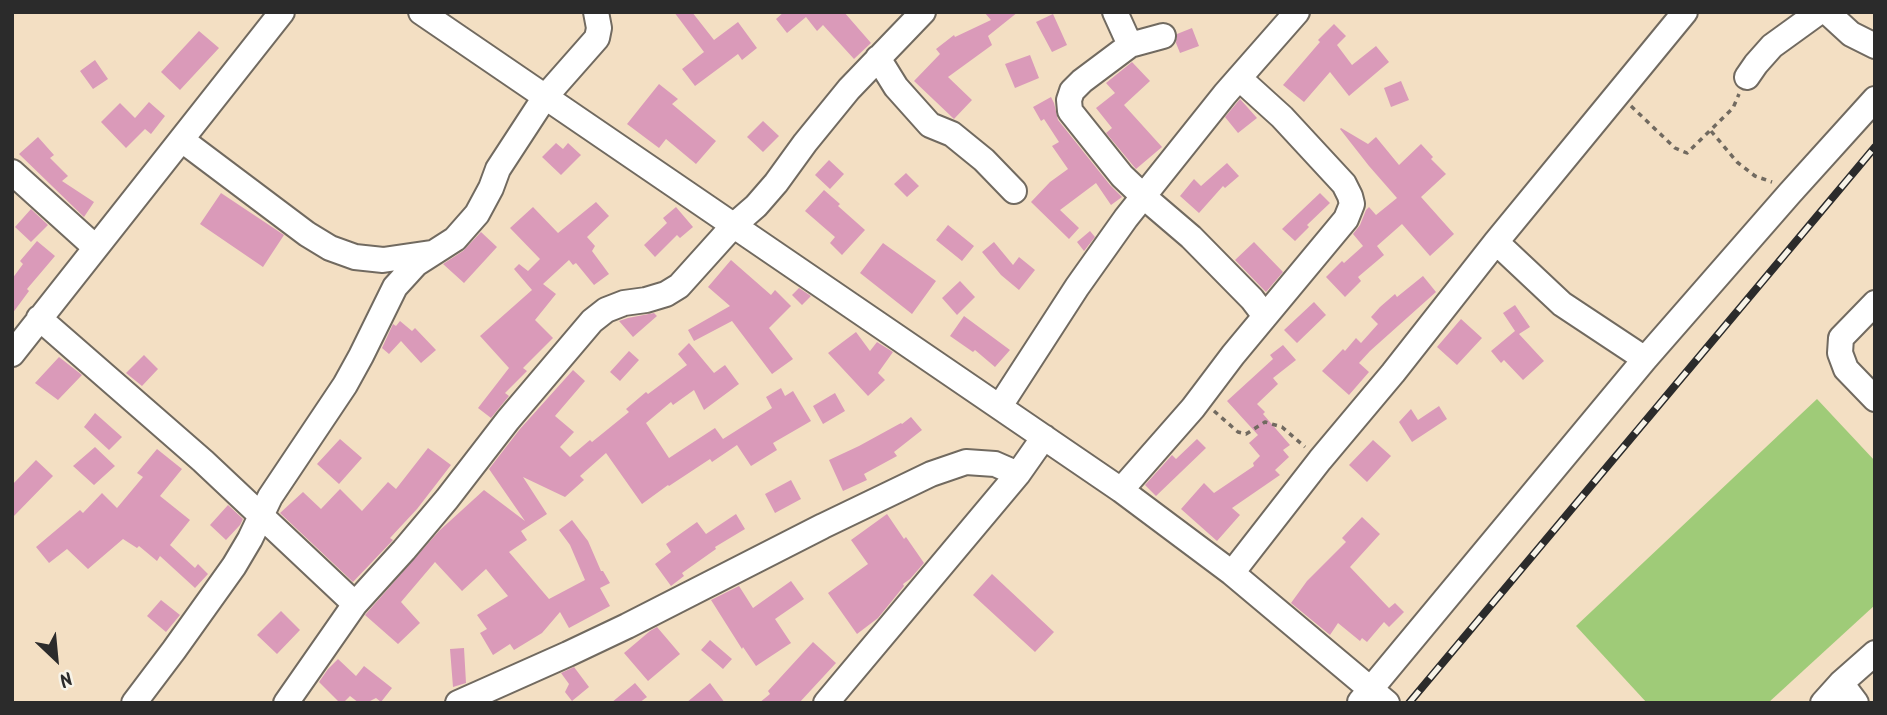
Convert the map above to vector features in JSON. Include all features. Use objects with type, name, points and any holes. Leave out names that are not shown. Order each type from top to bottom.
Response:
[{"type":"street","points":[[12,354],[282,12]]},
{"type":"street","points":[[421,12],[1121,490],[1232,573],[1372,699],[1645,359],[1875,99]]},
{"type":"street","points":[[134,703],[234,566],[270,497],[345,385],[395,287],[416,264],[455,239],[477,214],[498,169],[545,97],[597,38],[599,28],[596,12]]},
{"type":"street","points":[[286,703],[355,604],[447,499],[508,420],[592,321],[606,310],[624,303],[666,294],[678,286],[733,226],[756,206],[877,58],[923,12]]},
{"type":"street","points":[[1115,12],[1130,46]]},
{"type":"street","points":[[1000,406],[1077,286],[1143,196],[1239,78],[1297,12]]},
{"type":"street","points":[[1232,573],[1496,242],[1685,12]]},
{"type":"street","points":[[1747,77],[1772,46],[1819,12]]},
{"type":"street","points":[[1827,12],[1850,34],[1875,46]]},
{"type":"street","points":[[1163,36],[1130,46],[1083,81],[1072,91],[1070,111],[1122,176],[1191,237],[1252,299],[1265,316]]},
{"type":"street","points":[[877,58],[896,87],[930,125],[952,134],[984,160],[1014,191]]},
{"type":"street","points":[[1121,490],[1201,398],[1346,219],[1352,204],[1344,184],[1282,117],[1239,78]]},
{"type":"street","points":[[182,140],[307,234],[330,248],[355,257],[383,260],[432,253]]},
{"type":"street","points":[[12,172],[95,247]]},
{"type":"street","points":[[1496,242],[1562,303],[1645,359]]},
{"type":"street","points":[[1875,303],[1841,338],[1840,353],[1846,369],[1875,399]]},
{"type":"street","points":[[39,318],[203,461],[355,604]]},
{"type":"street","points":[[826,703],[1018,474],[1044,437]]},
{"type":"street","points":[[458,703],[615,632],[932,474],[966,463],[995,464],[1018,474]]},
{"type":"street","points":[[1823,703],[1848,693],[1875,653]]},
{"type":"path","points":[[1617,93],[1675,148],[1687,153],[1732,108],[1747,77]]},
{"type":"path","points":[[1711,131],[1737,162],[1755,176],[1775,183],[1790,193]]},
{"type":"path","points":[[1201,398],[1238,432],[1246,434],[1265,422],[1282,428],[1320,460]]},
{"type":"green space","points":[[1817,399],[1875,461],[1875,605],[1768,703],[1647,703],[1576,626]]},
{"type":"building","points":[[674,12],[692,12],[714,40],[738,22],[757,48],[742,60],[738,54],[695,86],[682,69],[704,52]]},
{"type":"building","points":[[784,12],[844,12],[871,43],[854,59],[823,25],[817,31],[806,17],[787,33],[776,19]]},
{"type":"building","points":[[984,12],[1018,12],[988,36],[992,45],[948,77],[972,100],[954,119],[914,81],[940,54],[936,49],[954,35],[955,37],[991,20]]},
{"type":"building","points":[[1053,14],[1067,45],[1052,52],[1036,22]]},
{"type":"building","points":[[1334,24],[1346,36],[1337,45],[1352,65],[1376,46],[1389,62],[1349,96],[1330,72],[1304,102],[1283,85]]},
{"type":"building","points":[[1192,28],[1199,46],[1180,53],[1176,43],[1177,34]]},
{"type":"building","points":[[199,31],[219,48],[180,90],[161,72]]},
{"type":"building","points":[[1030,55],[1039,78],[1015,88],[1005,64]]},
{"type":"building","points":[[95,60],[108,79],[93,89],[80,71]]},
{"type":"building","points":[[1132,62],[1150,81],[1124,105],[1162,147],[1136,169],[1106,133],[1112,128],[1096,108],[1115,93],[1106,83]]},
{"type":"building","points":[[1401,81],[1409,100],[1391,107],[1384,88]]},
{"type":"building","points":[[659,84],[678,99],[672,104],[716,141],[696,164],[666,139],[659,148],[627,124]]},
{"type":"building","points":[[1051,97],[1058,120],[1122,197],[1111,205],[1096,183],[1060,210],[1079,228],[1069,239],[1031,202],[1050,182],[1068,169],[1052,146],[1059,142],[1033,107]]},
{"type":"building","points":[[1240,99],[1257,118],[1238,133],[1225,117]]},
{"type":"building","points":[[149,102],[165,116],[151,134],[145,129],[126,148],[101,122],[120,103],[135,118]]},
{"type":"building","points":[[763,121],[779,136],[763,152],[747,137]]},
{"type":"building","points":[[1341,128],[1368,144],[1376,137],[1399,165],[1421,144],[1446,174],[1421,197],[1454,234],[1430,256],[1402,224],[1377,246],[1384,255],[1358,277],[1361,281],[1345,297],[1326,277],[1363,246],[1353,234],[1366,210],[1369,207],[1376,215],[1397,198]]},
{"type":"building","points":[[38,137],[54,155],[50,158],[68,176],[62,181],[94,202],[84,217],[19,154]]},
{"type":"building","points":[[556,143],[563,149],[568,143],[581,155],[561,175],[542,157]]},
{"type":"building","points":[[829,160],[844,174],[830,189],[815,175]]},
{"type":"building","points":[[1227,163],[1239,176],[1225,188],[1223,186],[1199,213],[1180,196],[1194,179],[1201,186]]},
{"type":"building","points":[[906,173],[919,186],[907,197],[894,184]]},
{"type":"building","points":[[824,190],[865,230],[842,255],[830,243],[835,237],[805,211]]},
{"type":"building","points":[[221,193],[284,235],[263,267],[200,224]]},
{"type":"building","points":[[1320,193],[1330,203],[1295,241],[1282,229]]},
{"type":"building","points":[[596,202],[609,216],[587,237],[595,246],[592,251],[609,274],[594,285],[576,263],[573,265],[569,260],[543,284],[556,294],[535,320],[553,338],[523,368],[527,371],[505,393],[509,396],[491,418],[478,408],[509,368],[480,336],[532,290],[514,269],[519,264],[528,271],[540,259],[510,228],[533,207],[558,233]]},
{"type":"building","points":[[676,207],[693,227],[680,238],[677,235],[655,257],[644,245],[667,223],[663,218]]},
{"type":"building","points":[[31,209],[48,225],[31,242],[15,227]]},
{"type":"building","points":[[948,225],[974,246],[962,261],[936,240]]},
{"type":"building","points":[[1090,231],[1095,237],[1084,251],[1077,242]]},
{"type":"building","points":[[481,232],[497,247],[464,283],[443,264],[463,251]]},
{"type":"building","points":[[37,241],[55,256],[27,289],[29,291],[12,314],[12,279],[23,264],[20,261]]},
{"type":"building","points":[[994,242],[1013,265],[1019,257],[1035,270],[1019,290],[1001,275],[982,252]]},
{"type":"building","points":[[1254,242],[1283,272],[1266,292],[1235,260]]},
{"type":"building","points":[[883,243],[936,281],[912,314],[860,273]]},
{"type":"building","points":[[731,260],[771,295],[775,290],[791,306],[769,328],[793,359],[772,374],[732,321],[694,341],[688,330],[730,306],[708,287]]},
{"type":"building","points":[[1423,276],[1436,292],[1359,363],[1369,372],[1349,395],[1322,371],[1356,338],[1361,343],[1378,324],[1371,317],[1380,307]]},
{"type":"building","points":[[960,281],[975,297],[957,315],[942,298]]},
{"type":"building","points":[[799,288],[811,296],[802,305],[792,295]]},
{"type":"building","points":[[1314,302],[1326,315],[1297,343],[1284,330]]},
{"type":"building","points":[[1515,305],[1530,327],[1519,334],[1544,361],[1523,380],[1504,360],[1501,363],[1491,351],[1515,331],[1503,313]]},
{"type":"building","points":[[654,313],[657,316],[633,337],[619,321],[628,318]]},
{"type":"building","points":[[964,316],[1010,350],[995,367],[975,350],[973,352],[950,336]]},
{"type":"building","points":[[1461,319],[1482,338],[1457,365],[1437,347]]},
{"type":"building","points":[[400,321],[412,331],[415,328],[436,350],[421,363],[401,341],[389,354],[382,348],[393,324],[396,326]]},
{"type":"building","points":[[856,332],[870,351],[877,342],[893,352],[878,373],[885,380],[868,396],[828,353]]},
{"type":"building","points":[[689,343],[714,373],[725,365],[739,384],[704,410],[694,390],[673,405],[671,402],[646,423],[669,458],[715,428],[723,439],[772,408],[766,397],[781,388],[785,396],[793,391],[811,421],[773,443],[777,450],[751,466],[737,445],[712,462],[710,459],[668,485],[642,504],[606,453],[580,476],[584,480],[565,497],[523,477],[547,514],[521,531],[527,540],[509,552],[549,599],[585,580],[570,545],[559,530],[572,520],[588,541],[601,571],[610,583],[600,588],[610,606],[569,628],[560,612],[542,633],[514,650],[510,644],[493,655],[480,633],[487,629],[477,615],[508,596],[486,569],[462,591],[435,562],[401,602],[420,623],[398,644],[365,615],[439,531],[484,490],[525,521],[489,469],[520,429],[573,370],[585,381],[555,416],[574,432],[560,447],[570,457],[629,412],[626,409],[646,392],[648,394],[687,365],[678,354]]},
{"type":"building","points":[[1283,345],[1296,360],[1273,378],[1278,384],[1257,404],[1290,445],[1283,450],[1289,457],[1275,470],[1280,475],[1232,508],[1240,515],[1217,541],[1181,509],[1204,483],[1214,493],[1254,466],[1253,463],[1260,456],[1249,443],[1258,435],[1227,401],[1273,359],[1270,355]]},
{"type":"building","points":[[629,351],[639,360],[620,381],[610,372]]},
{"type":"building","points":[[144,355],[158,369],[142,386],[126,373]]},
{"type":"building","points":[[59,357],[82,375],[58,400],[35,383]]},
{"type":"building","points":[[835,393],[845,411],[823,424],[813,406]]},
{"type":"building","points":[[1439,406],[1447,419],[1412,442],[1399,422],[1411,409],[1418,420]]},
{"type":"building","points":[[95,413],[122,437],[109,450],[84,427]]},
{"type":"building","points":[[911,417],[922,430],[894,452],[897,456],[864,474],[867,480],[843,491],[829,460]]},
{"type":"building","points":[[340,439],[362,458],[339,484],[317,464]]},
{"type":"building","points":[[1197,439],[1206,448],[1156,496],[1145,485],[1172,455],[1176,459]]},
{"type":"building","points":[[1373,440],[1391,456],[1367,482],[1349,465]]},
{"type":"building","points":[[95,447],[115,466],[94,485],[73,466]]},
{"type":"building","points":[[428,448],[451,465],[417,509],[390,538],[393,540],[353,582],[280,513],[303,492],[321,509],[340,489],[362,511],[388,482],[396,489]]},
{"type":"building","points":[[157,449],[182,469],[160,496],[190,520],[170,545],[195,568],[198,564],[208,574],[195,588],[160,556],[157,561],[139,546],[137,548],[123,539],[88,569],[67,549],[49,563],[36,547],[80,510],[83,513],[102,493],[117,508],[143,477],[137,473]]},
{"type":"building","points":[[36,460],[53,476],[12,518],[12,485]]},
{"type":"building","points":[[791,480],[801,499],[775,513],[765,494]]},
{"type":"building","points":[[228,505],[243,519],[226,540],[210,525]]},
{"type":"building","points":[[736,514],[745,529],[715,547],[716,549],[682,573],[684,576],[671,586],[655,564],[671,552],[666,544],[697,522],[706,534]]},
{"type":"building","points":[[887,514],[924,563],[903,584],[878,618],[857,634],[828,593],[868,564],[851,540]]},
{"type":"building","points":[[1362,517],[1380,534],[1350,567],[1389,608],[1395,603],[1404,612],[1389,627],[1384,622],[1367,642],[1362,638],[1360,641],[1338,623],[1330,635],[1291,603],[1307,581],[1346,542],[1342,538]]},
{"type":"building","points":[[992,574],[1054,632],[1035,652],[973,595]]},
{"type":"building","points":[[791,581],[804,599],[775,619],[791,643],[756,666],[711,600],[739,586],[753,608]]},
{"type":"building","points":[[161,600],[180,615],[166,632],[147,616]]},
{"type":"building","points":[[281,611],[300,630],[277,654],[257,635]]},
{"type":"building","points":[[657,627],[680,654],[648,681],[624,653]]},
{"type":"building","points":[[710,640],[732,659],[723,669],[701,650]]},
{"type":"building","points":[[813,642],[836,663],[799,703],[759,703],[770,694],[768,691]]},
{"type":"building","points":[[464,648],[466,683],[453,687],[450,649]]},
{"type":"building","points":[[338,659],[356,676],[364,666],[392,688],[381,702],[376,698],[359,703],[350,696],[340,703],[319,682]]},
{"type":"building","points":[[574,667],[589,687],[572,701],[565,692],[569,684],[561,673]]},
{"type":"building","points":[[635,683],[647,697],[639,703],[611,703]]},
{"type":"building","points":[[710,683],[725,703],[686,703]]},
{"type":"railway","points":[[1409,703],[1875,147]]}]
